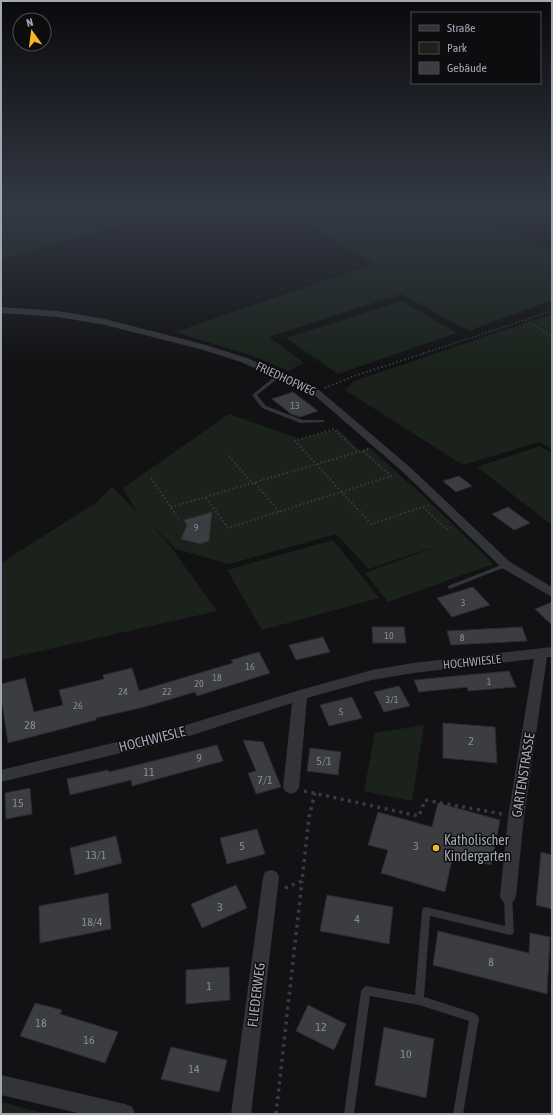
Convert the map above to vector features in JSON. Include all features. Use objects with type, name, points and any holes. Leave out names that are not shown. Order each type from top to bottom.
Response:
[{"type":"street","name":"FRIEDHOFWEG","points":[[1,310],[58,314],[105,322],[203,346],[244,360],[316,392],[407,470],[506,565],[552,593]]},
{"type":"street","name":"HOCHWIESLE","points":[[1,776],[183,732],[372,674],[547,653]]},
{"type":"street","name":"GARTENSTRASSE","points":[[508,896],[516,817],[547,653]]},
{"type":"street","points":[[291,788],[300,695]]},
{"type":"street","name":"FLIEDERWEG","points":[[241,1114],[270,886]]},
{"type":"street","points":[[1,1085],[125,1114]]},
{"type":"lane","points":[[280,375],[254,395],[264,407],[302,422],[322,421]]},
{"type":"lane","points":[[450,587],[506,565]]},
{"type":"lane","points":[[419,1000],[426,912],[510,931],[508,896]]},
{"type":"lane","points":[[350,1114],[366,991],[419,1000],[474,1018],[458,1114]]},
{"type":"path","points":[[316,392],[354,376],[552,311]]},
{"type":"path","points":[[525,320],[552,336]]},
{"type":"path","points":[[358,452],[334,429],[295,441],[371,524],[440,502]]},
{"type":"path","points":[[171,507],[206,498],[379,445]]},
{"type":"path","points":[[206,498],[228,528],[390,476],[363,451]]},
{"type":"path","points":[[229,456],[279,512]]},
{"type":"path","points":[[150,478],[180,521]]},
{"type":"path","points":[[291,788],[419,816],[425,800],[516,817]]},
{"type":"path","points":[[276,1114],[309,817],[315,793]]},
{"type":"path","points":[[270,886],[302,881]]},
{"type":"green space","points":[[369,261],[552,261],[552,300],[469,331],[401,294],[269,337],[304,363],[288,371],[253,356],[175,332],[374,264]]},
{"type":"green space","points":[[402,301],[457,333],[338,374],[286,338]]},
{"type":"green space","points":[[552,314],[552,449],[539,442],[463,465],[345,390],[354,381]]},
{"type":"green space","points":[[229,414],[300,439],[338,429],[360,451],[370,448],[432,504],[493,564],[388,602],[365,573],[443,544],[369,569],[336,534],[229,564],[176,549],[141,515],[168,543],[217,611],[1,660],[1,563],[97,502],[112,487],[138,513],[123,488]]},
{"type":"green space","points":[[540,446],[552,453],[552,525],[477,467]]},
{"type":"green space","points":[[333,540],[379,598],[262,630],[227,570]]},
{"type":"green space","points":[[424,725],[412,801],[364,791],[375,733]]},
{"type":"green space","points":[[1,1102],[47,1114],[1,1114]]},
{"type":"building","points":[[293,392],[318,411],[300,417],[291,414],[272,399]]},
{"type":"building","points":[[459,476],[472,486],[456,492],[443,481]]},
{"type":"building","points":[[508,507],[530,523],[514,530],[492,514]]},
{"type":"building","points":[[212,512],[209,541],[200,544],[181,539],[187,525],[184,520]]},
{"type":"building","points":[[473,587],[490,605],[452,617],[437,598]]},
{"type":"building","points":[[552,602],[552,625],[535,609]]},
{"type":"building","points":[[372,627],[404,627],[406,643],[373,643]]},
{"type":"building","points":[[522,627],[527,641],[451,645],[447,631]]},
{"type":"building","points":[[323,637],[330,652],[296,660],[289,645]]},
{"type":"building","points":[[259,652],[270,673],[197,696],[195,692],[8,743],[1,696],[1,684],[25,678],[34,712],[63,705],[59,690],[104,679],[103,675],[132,668],[139,691],[233,663],[231,660]]},
{"type":"building","points":[[509,671],[516,687],[468,691],[467,687],[419,692],[414,680]]},
{"type":"building","points":[[399,686],[410,706],[384,712],[374,692]]},
{"type":"building","points":[[352,697],[362,718],[329,726],[320,705]]},
{"type":"building","points":[[443,723],[495,727],[497,763],[443,758]]},
{"type":"building","points":[[243,740],[263,742],[281,787],[256,794],[248,773],[256,771]]},
{"type":"building","points":[[217,745],[223,761],[132,786],[131,780],[70,795],[67,779],[108,770],[109,772]]},
{"type":"building","points":[[310,748],[341,752],[338,775],[307,771]]},
{"type":"building","points":[[30,788],[32,814],[6,819],[5,793]]},
{"type":"building","name":"Katholischer Kindergarten","points":[[438,803],[500,820],[491,865],[453,855],[445,892],[381,873],[388,850],[368,845],[378,812],[432,827]]},
{"type":"building","points":[[257,829],[265,854],[227,864],[220,838]]},
{"type":"building","points":[[116,836],[122,863],[75,875],[70,848]]},
{"type":"building","points":[[541,852],[552,855],[552,909],[536,905]]},
{"type":"building","points":[[236,885],[247,908],[202,928],[191,904]]},
{"type":"building","points":[[108,893],[111,929],[40,943],[39,906]]},
{"type":"building","points":[[327,895],[393,907],[389,944],[320,931]]},
{"type":"building","points":[[438,931],[529,953],[530,933],[550,937],[547,994],[433,965]]},
{"type":"building","points":[[229,967],[230,1000],[186,1004],[186,970]]},
{"type":"building","points":[[35,1003],[62,1010],[60,1014],[118,1032],[105,1063],[20,1036]]},
{"type":"building","points":[[308,1005],[346,1024],[334,1050],[296,1031]]},
{"type":"building","points":[[384,1027],[434,1039],[426,1098],[375,1085]]},
{"type":"building","points":[[171,1047],[227,1060],[219,1092],[161,1079]]},
{"type":"place","name":"Katholischer Kindergarten","points":[[436,848]]}]
